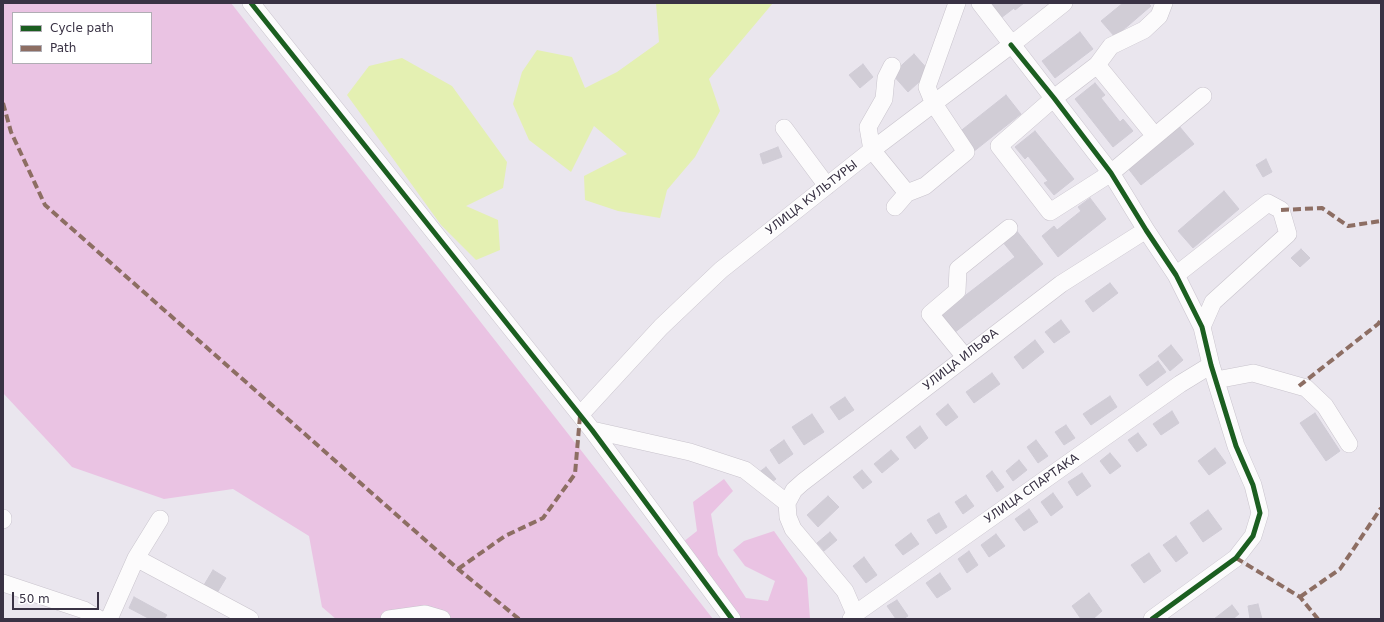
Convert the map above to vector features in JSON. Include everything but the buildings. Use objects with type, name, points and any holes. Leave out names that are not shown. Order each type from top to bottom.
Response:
[{"type":"street","points":[[251,3],[592,430],[732,619]]},
{"type":"street","points":[[895,207],[908,193],[925,186],[966,152],[934,104],[927,87],[957,3]]},
{"type":"street","points":[[980,3],[1111,173],[1176,275],[1202,327],[1236,446],[1253,485],[1260,513],[1253,536],[1236,558],[1152,619]]},
{"type":"street","name":"УЛИЦА КУЛЬТУРЫ","points":[[580,415],[661,327],[721,270],[872,150],[1064,3]]},
{"type":"street","points":[[1164,3],[1159,16],[1144,30],[1111,46],[1097,65],[1054,98],[999,146],[1050,212],[1111,173],[1203,96]]},
{"type":"street","points":[[1097,65],[1155,136]]},
{"type":"street","points":[[892,66],[886,78],[884,99],[868,127],[872,150],[908,193]]},
{"type":"street","points":[[784,128],[827,186]]},
{"type":"street","points":[[1176,275],[1268,203],[1281,210],[1288,234],[1214,302],[1202,327]]},
{"type":"street","points":[[965,358],[930,314],[957,291],[958,269],[1009,228]]},
{"type":"street","name":"УЛИЦА ИЛЬФА","points":[[787,503],[794,490],[803,482],[1061,284],[1146,230]]},
{"type":"street","points":[[1214,373],[1253,373],[1306,388],[1325,406],[1349,444]]},
{"type":"street","name":"УЛИЦА СПАРТАКА","points":[[853,617],[1180,384],[1214,373]]},
{"type":"street","points":[[592,430],[690,452],[745,470],[787,503],[788,516],[793,529],[845,591],[853,617]]},
{"type":"street","points":[[109,619],[136,558],[160,519]]},
{"type":"street","points":[[136,558],[240,617]]},
{"type":"street","points":[[3,583],[84,610],[99,619]]},
{"type":"street","points":[[389,619],[425,614],[442,619]]},
{"type":"shaded area","points":[[3,3],[231,3],[713,619],[336,619],[322,607],[309,536],[233,489],[164,499],[72,467],[3,393]]},
{"type":"shaded area","points":[[656,3],[773,3],[709,79],[720,111],[695,157],[667,190],[660,218],[618,211],[585,200],[584,176],[627,154],[594,126],[571,172],[529,140],[513,104],[522,72],[537,50],[572,57],[585,88],[617,72],[659,42]]},
{"type":"shaded area","points":[[402,58],[452,86],[507,162],[503,188],[466,206],[498,220],[500,250],[476,260],[441,225],[347,95],[369,66]]},
{"type":"shaded area","points":[[724,479],[733,491],[711,514],[718,555],[746,598],[768,601],[775,581],[745,566],[733,550],[744,541],[774,531],[807,578],[810,619],[741,619],[683,542],[697,531],[693,502]]},
{"type":"marked path","points":[[3,103],[11,132],[45,205],[458,569],[519,619]]},
{"type":"marked path","points":[[1281,210],[1322,208],[1348,226],[1381,221]]},
{"type":"marked path","points":[[1299,386],[1378,324],[1381,320]]},
{"type":"marked path","points":[[458,569],[505,536],[543,518],[575,474],[580,416]]},
{"type":"marked path","points":[[1300,597],[1340,569],[1381,508]]},
{"type":"marked path","points":[[1236,558],[1300,597],[1318,619]]},
{"type":"cycle path","points":[[251,3],[592,430],[732,619]]},
{"type":"cycle path","points":[[1011,45],[1054,98],[1111,173],[1176,275],[1202,327],[1211,365],[1236,446],[1253,485],[1260,513],[1253,536],[1236,558],[1152,619]]}]
